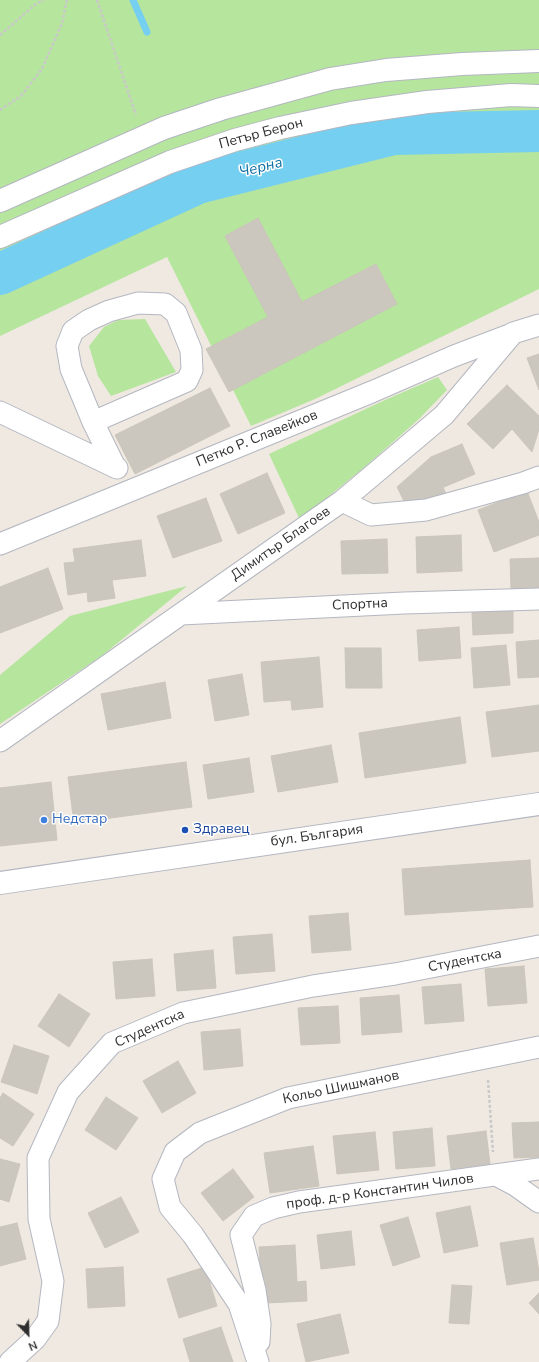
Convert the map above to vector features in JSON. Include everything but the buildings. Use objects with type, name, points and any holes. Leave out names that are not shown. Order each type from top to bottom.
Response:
[{"type":"main road","points":[[0,201],[143,137],[221,109],[330,78],[386,70],[455,64],[539,61]]},
{"type":"main road","name":"Петър Берон","points":[[0,238],[170,162],[280,128],[351,113],[427,102],[511,95],[539,96]]},
{"type":"main road","name":"бул. България","points":[[0,883],[539,804]]},
{"type":"street","points":[[93,422],[187,381],[192,370],[191,350],[176,313],[165,304],[138,303],[109,311],[89,320],[73,331],[67,346],[71,369],[93,422],[114,465],[135,488]]},
{"type":"street","points":[[513,333],[539,325]]},
{"type":"street","name":"Петко Р. Славейков","points":[[0,544],[513,333]]},
{"type":"street","name":"Димитър Благоев","points":[[0,741],[342,501],[444,415],[513,333]]},
{"type":"street","points":[[0,412],[114,465]]},
{"type":"street","points":[[342,501],[371,515],[426,510],[523,483],[539,477]]},
{"type":"street","name":"Спортна","points":[[181,614],[539,598]]},
{"type":"street","name":"Студентска","points":[[10,1362],[35,1339],[48,1321],[53,1281],[39,1219],[38,1158],[68,1092],[112,1043],[183,1013],[313,986],[395,974],[539,946]]},
{"type":"street","name":"Кольо Шишманов","points":[[259,1362],[239,1304],[194,1235],[170,1207],[163,1179],[175,1152],[200,1133],[288,1098],[539,1047]]},
{"type":"street","name":"проф. д-р Константин Чилов","points":[[259,1362],[260,1324],[255,1290],[241,1235],[254,1216],[273,1208],[299,1202],[539,1169]]},
{"type":"street","points":[[496,1175],[516,1185],[539,1202]]},
{"type":"path","points":[[0,35],[37,4],[44,0]]},
{"type":"path","points":[[0,110],[22,96],[42,69],[62,23],[67,0]]},
{"type":"path","points":[[97,0],[143,137]]},
{"type":"path","points":[[487,1075],[493,1153],[508,1154],[496,1175]]},
{"type":"green space","points":[[0,0],[539,0],[539,289],[315,399],[251,426],[167,257],[0,336]]},
{"type":"green space","points":[[145,319],[176,372],[111,396],[98,376],[89,346],[104,327],[118,320]]},
{"type":"green space","points":[[438,377],[447,390],[419,419],[366,466],[319,504],[299,518],[269,454]]},
{"type":"green space","points":[[187,586],[103,655],[0,724],[0,675],[70,616]]},
{"type":"waterway","points":[[133,0],[147,32]]},
{"type":"waterway","name":"Черна","points":[[0,274],[198,183],[394,134],[539,131]]},
{"type":"waterway","points":[[193,168],[198,183]]},
{"type":"place","name":"Недстар","points":[[44,820]]},
{"type":"place","name":"Здравец","points":[[185,830]]}]
